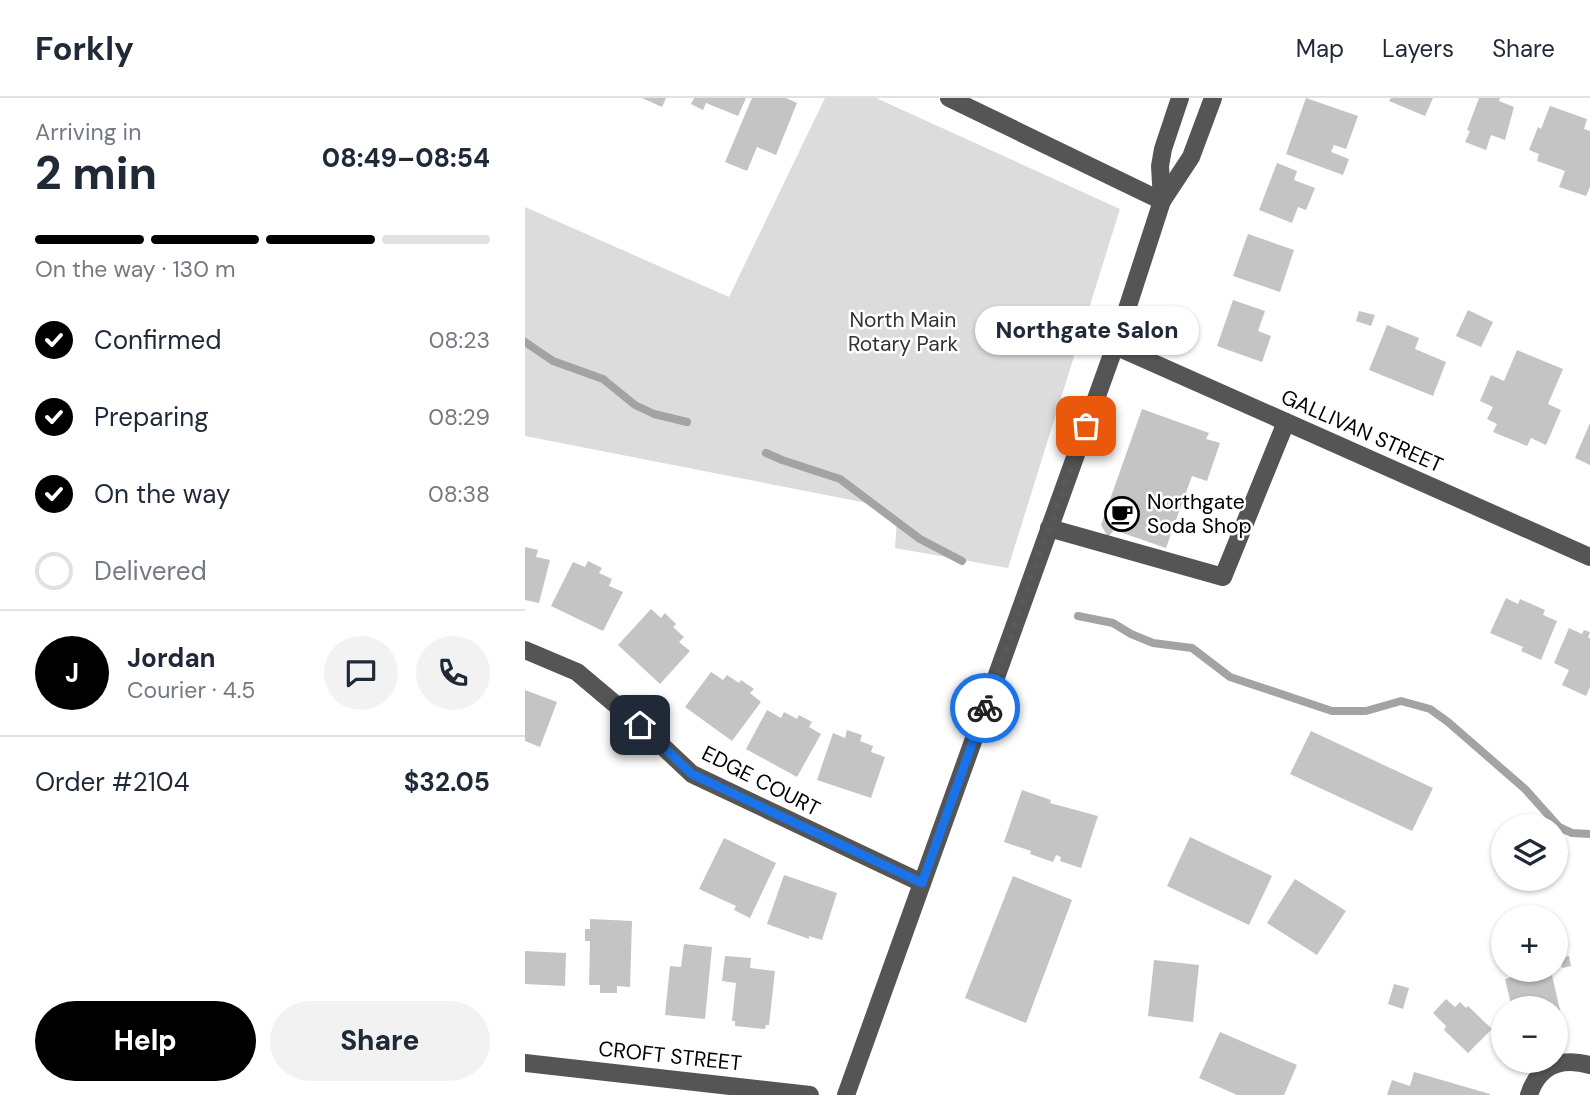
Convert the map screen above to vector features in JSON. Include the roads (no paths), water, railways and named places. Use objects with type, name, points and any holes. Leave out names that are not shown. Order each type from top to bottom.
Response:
[{"type":"street","points":[[949,98],[1162,201]]},
{"type":"street","points":[[1162,201],[1160,166],[1180,98]]},
{"type":"street","points":[[846,1095],[1115,346],[1162,201],[1191,157],[1213,98]]},
{"type":"street","name":"GALLIVAN STREET","points":[[1115,346],[1590,557]]},
{"type":"street","points":[[1049,528],[1223,577],[1286,422]]},
{"type":"street","name":"EDGE COURT","points":[[525,650],[577,672],[640,725],[692,774],[922,883]]},
{"type":"street","points":[[1529,1095],[1535,1079],[1550,1067],[1567,1062],[1586,1064]]},
{"type":"street","name":"CROFT STREET","points":[[525,1063],[810,1095]]},
{"type":"waterway","points":[[525,342],[553,361],[603,379],[635,405],[654,414],[687,422]]},
{"type":"waterway","points":[[766,453],[840,479],[920,539],[962,561]]},
{"type":"waterway","points":[[1078,616],[1113,623],[1153,643],[1192,648],[1230,677],[1332,711],[1366,711],[1401,701],[1430,709],[1525,789],[1559,827],[1572,833],[1590,834]]},
{"type":"place","name":"Northgate Salon","points":[[1086,426]]},
{"type":"place","name":"Northgate Soda Shop","points":[[1122,514]]},
{"type":"park label","name":"North Main Rotary Park","points":[[903,332]]}]
